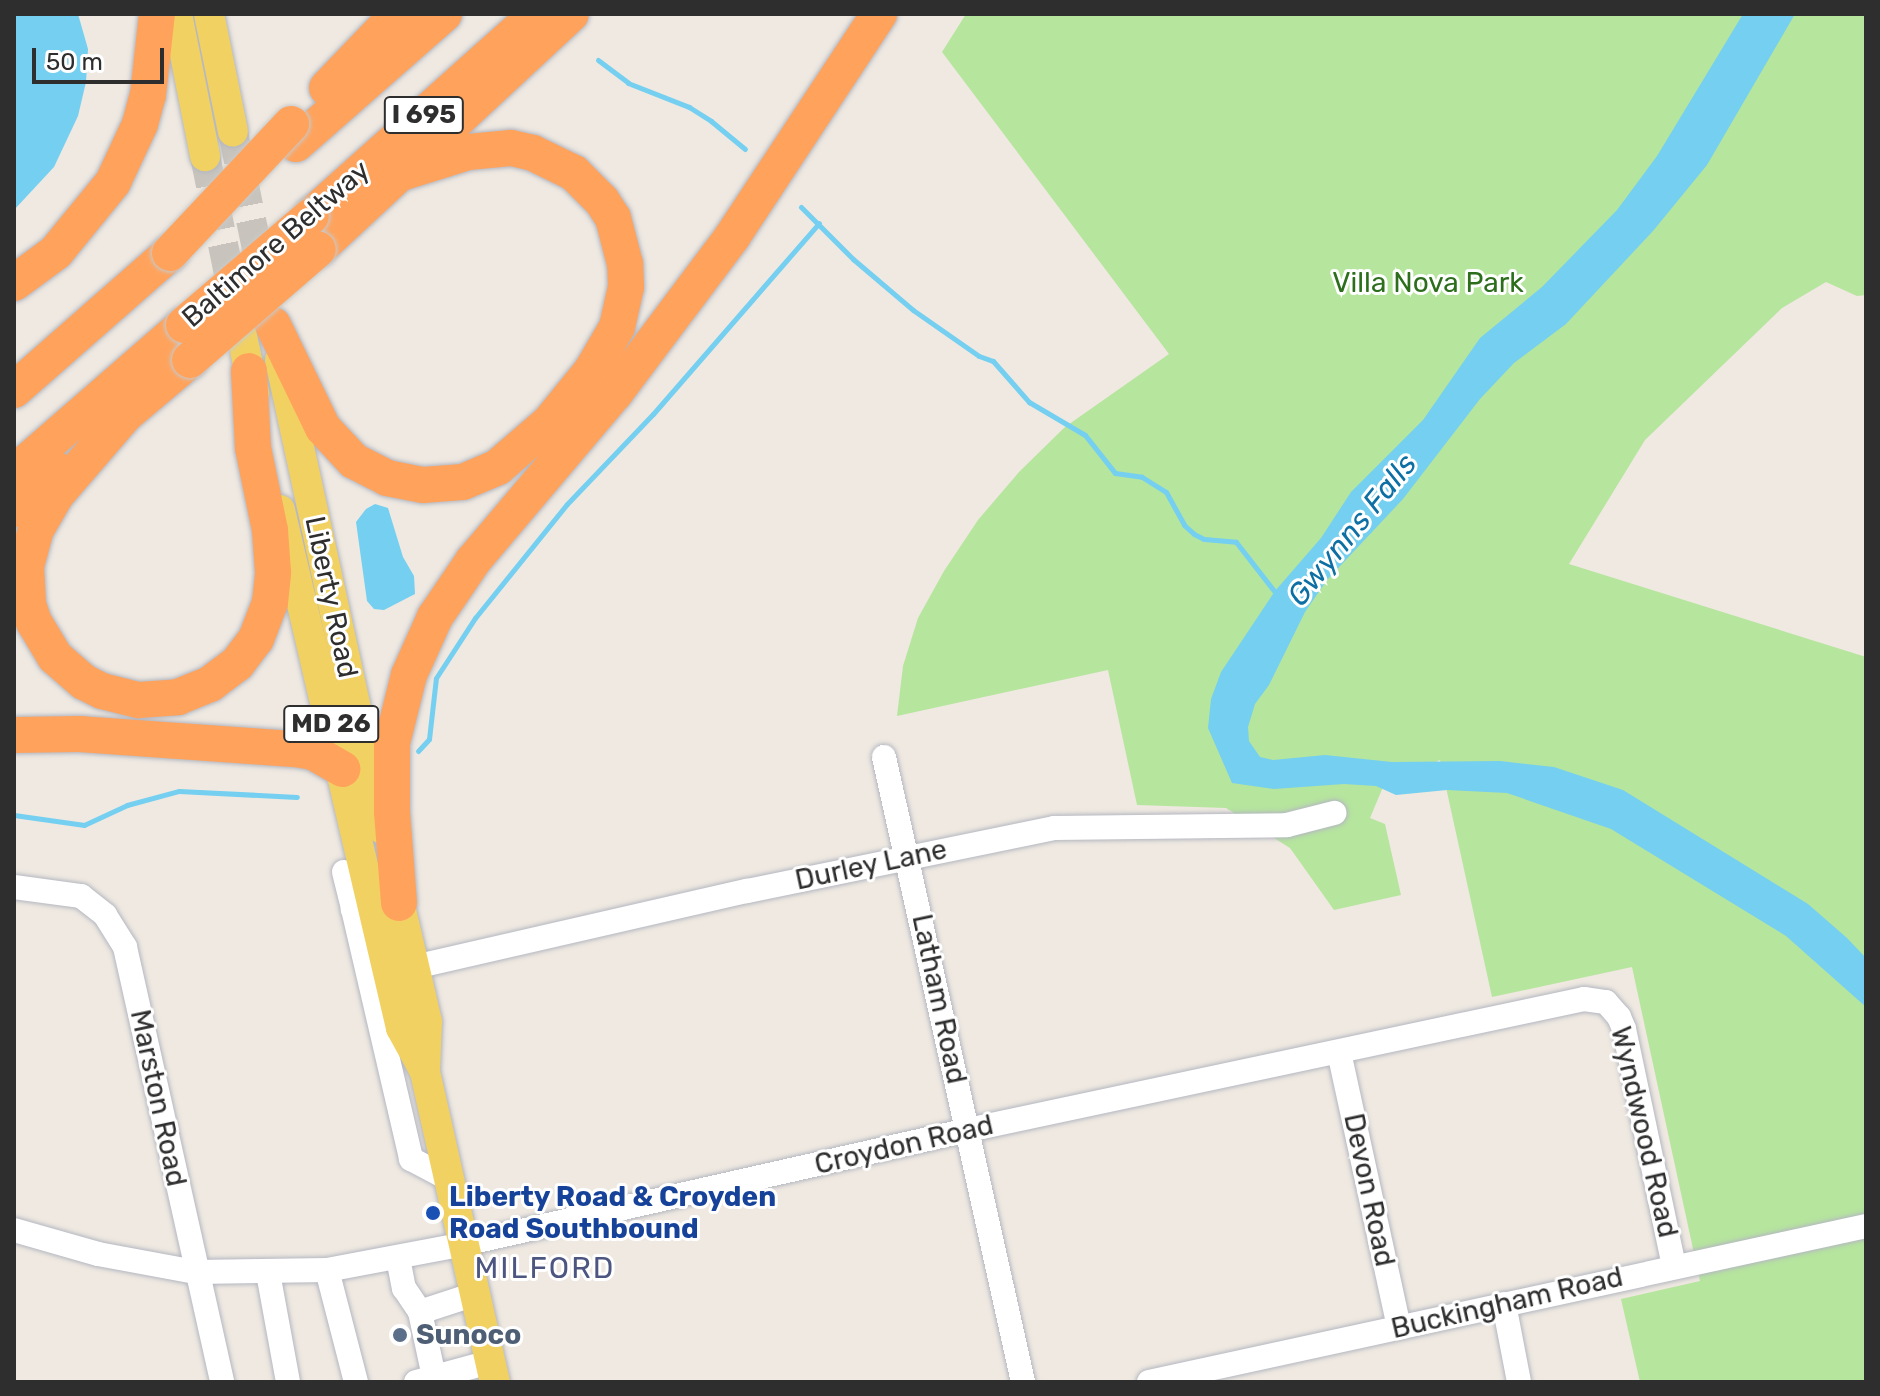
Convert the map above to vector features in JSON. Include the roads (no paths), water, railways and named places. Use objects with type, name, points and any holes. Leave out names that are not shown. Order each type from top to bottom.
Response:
[{"type":"highway","points":[[14,283],[56,252],[79,228],[118,173],[140,124],[148,95],[157,14]]},
{"type":"highway","points":[[294,134],[398,14]]},
{"type":"highway","name":"I 695","points":[[14,390],[170,253],[294,134],[444,14]]},
{"type":"highway","name":"Baltimore Beltway","points":[[14,473],[187,342],[314,232],[537,14]]},
{"type":"highway","points":[[314,232],[404,172],[571,14]]},
{"type":"highway","points":[[399,903],[392,812],[392,743],[405,685],[435,617],[473,561],[615,393],[732,237],[816,115],[879,14]]},
{"type":"highway","points":[[261,324],[323,428],[354,461],[387,478],[423,485],[463,482],[498,467],[549,423],[592,370],[620,317],[625,264],[613,218],[596,194],[574,173],[533,153],[511,148],[468,152],[404,172]]},
{"type":"highway","points":[[187,342],[56,495],[36,529],[26,566],[28,604],[34,622],[55,657],[84,682],[102,691],[139,700],[178,697],[210,684],[237,664],[256,639],[270,603],[273,572],[270,530],[253,448],[249,371]]},
{"type":"highway","points":[[14,509],[124,416]]},
{"type":"highway","points":[[14,735],[79,734],[296,749],[313,752],[342,769]]},
{"type":"main road","points":[[177,14],[205,156]]},
{"type":"main road","points":[[209,14],[233,132]]},
{"type":"main road","name":"Liberty Road","points":[[261,324],[427,1022],[425,1072],[492,1372]]},
{"type":"main road","name":"Liberty Road","points":[[261,324],[249,371],[342,769],[355,889],[401,1028],[425,1072]]},
{"type":"street","name":"Latham Road","points":[[884,757],[1023,1382]]},
{"type":"street","name":"Durley Lane","points":[[414,967],[908,857],[1054,828],[1287,825],[1334,813]]},
{"type":"street","name":"Marston Road","points":[[14,887],[81,896],[105,915],[125,947],[195,1272],[222,1382]]},
{"type":"street","points":[[355,889],[411,1159],[449,1179]]},
{"type":"street","name":"Croydon Road","points":[[14,1230],[98,1254],[195,1272],[327,1270],[464,1244],[968,1130],[1571,1000],[1606,1002]]},
{"type":"street","name":"Wyndwood Road","points":[[1606,1002],[1619,1017],[1624,1029],[1674,1266]]},
{"type":"street","name":"Devon Road","points":[[1339,1052],[1399,1327]]},
{"type":"street","name":"Buckingham Road","points":[[1149,1382],[1866,1226]]},
{"type":"street","points":[[398,1258],[404,1288],[420,1312],[425,1380],[492,1372]]},
{"type":"street","points":[[327,1270],[356,1382]]},
{"type":"street","points":[[268,1273],[288,1382]]},
{"type":"street","points":[[420,1312],[475,1294]]},
{"type":"street","points":[[1504,1304],[1519,1382]]},
{"type":"water","points":[[14,14],[78,14],[88,49],[86,82],[78,116],[54,167],[14,210]]},
{"type":"water","name":"Gwynns Falls","points":[[1743,14],[1795,14],[1707,165],[1653,231],[1566,324],[1514,363],[1480,399],[1403,499],[1327,580],[1305,612],[1269,685],[1255,704],[1248,727],[1249,741],[1260,757],[1273,760],[1325,755],[1392,762],[1500,761],[1554,767],[1623,790],[1808,904],[1847,938],[1866,958],[1866,1007],[1786,936],[1611,829],[1507,793],[1447,790],[1396,795],[1376,786],[1344,784],[1274,789],[1232,783],[1208,728],[1211,699],[1221,672],[1275,591],[1321,538],[1351,492],[1423,420],[1480,338],[1542,287],[1617,210],[1657,156]]},
{"type":"water","points":[[375,504],[388,508],[403,557],[414,576],[415,594],[384,610],[374,609],[367,601],[356,522],[366,509]]},
{"type":"waterway","points":[[598,60],[628,83],[689,107],[745,149]]},
{"type":"waterway","points":[[801,207],[853,259],[913,310],[979,356],[993,361],[1029,402],[1085,435],[1115,473],[1142,477],[1166,492],[1184,525],[1194,534],[1204,539],[1236,542],[1278,596]]},
{"type":"waterway","points":[[418,751],[429,739],[436,678],[475,618],[567,504],[653,414],[819,223]]},
{"type":"waterway","points":[[14,815],[84,825],[127,805],[179,791],[297,797]]},
{"type":"tunnel","points":[[233,132],[263,278]]},
{"type":"tunnel","points":[[205,156],[235,303]]},
{"type":"place","name":"Liberty Road & Croyden Road Southbound","points":[[433,1213]]},
{"type":"place","name":"Sunoco","points":[[400,1335]]},
{"type":"district","name":"MILFORD","points":[[545,1268]]},
{"type":"park label","name":"Villa Nova Park","points":[[1428,283]]}]
